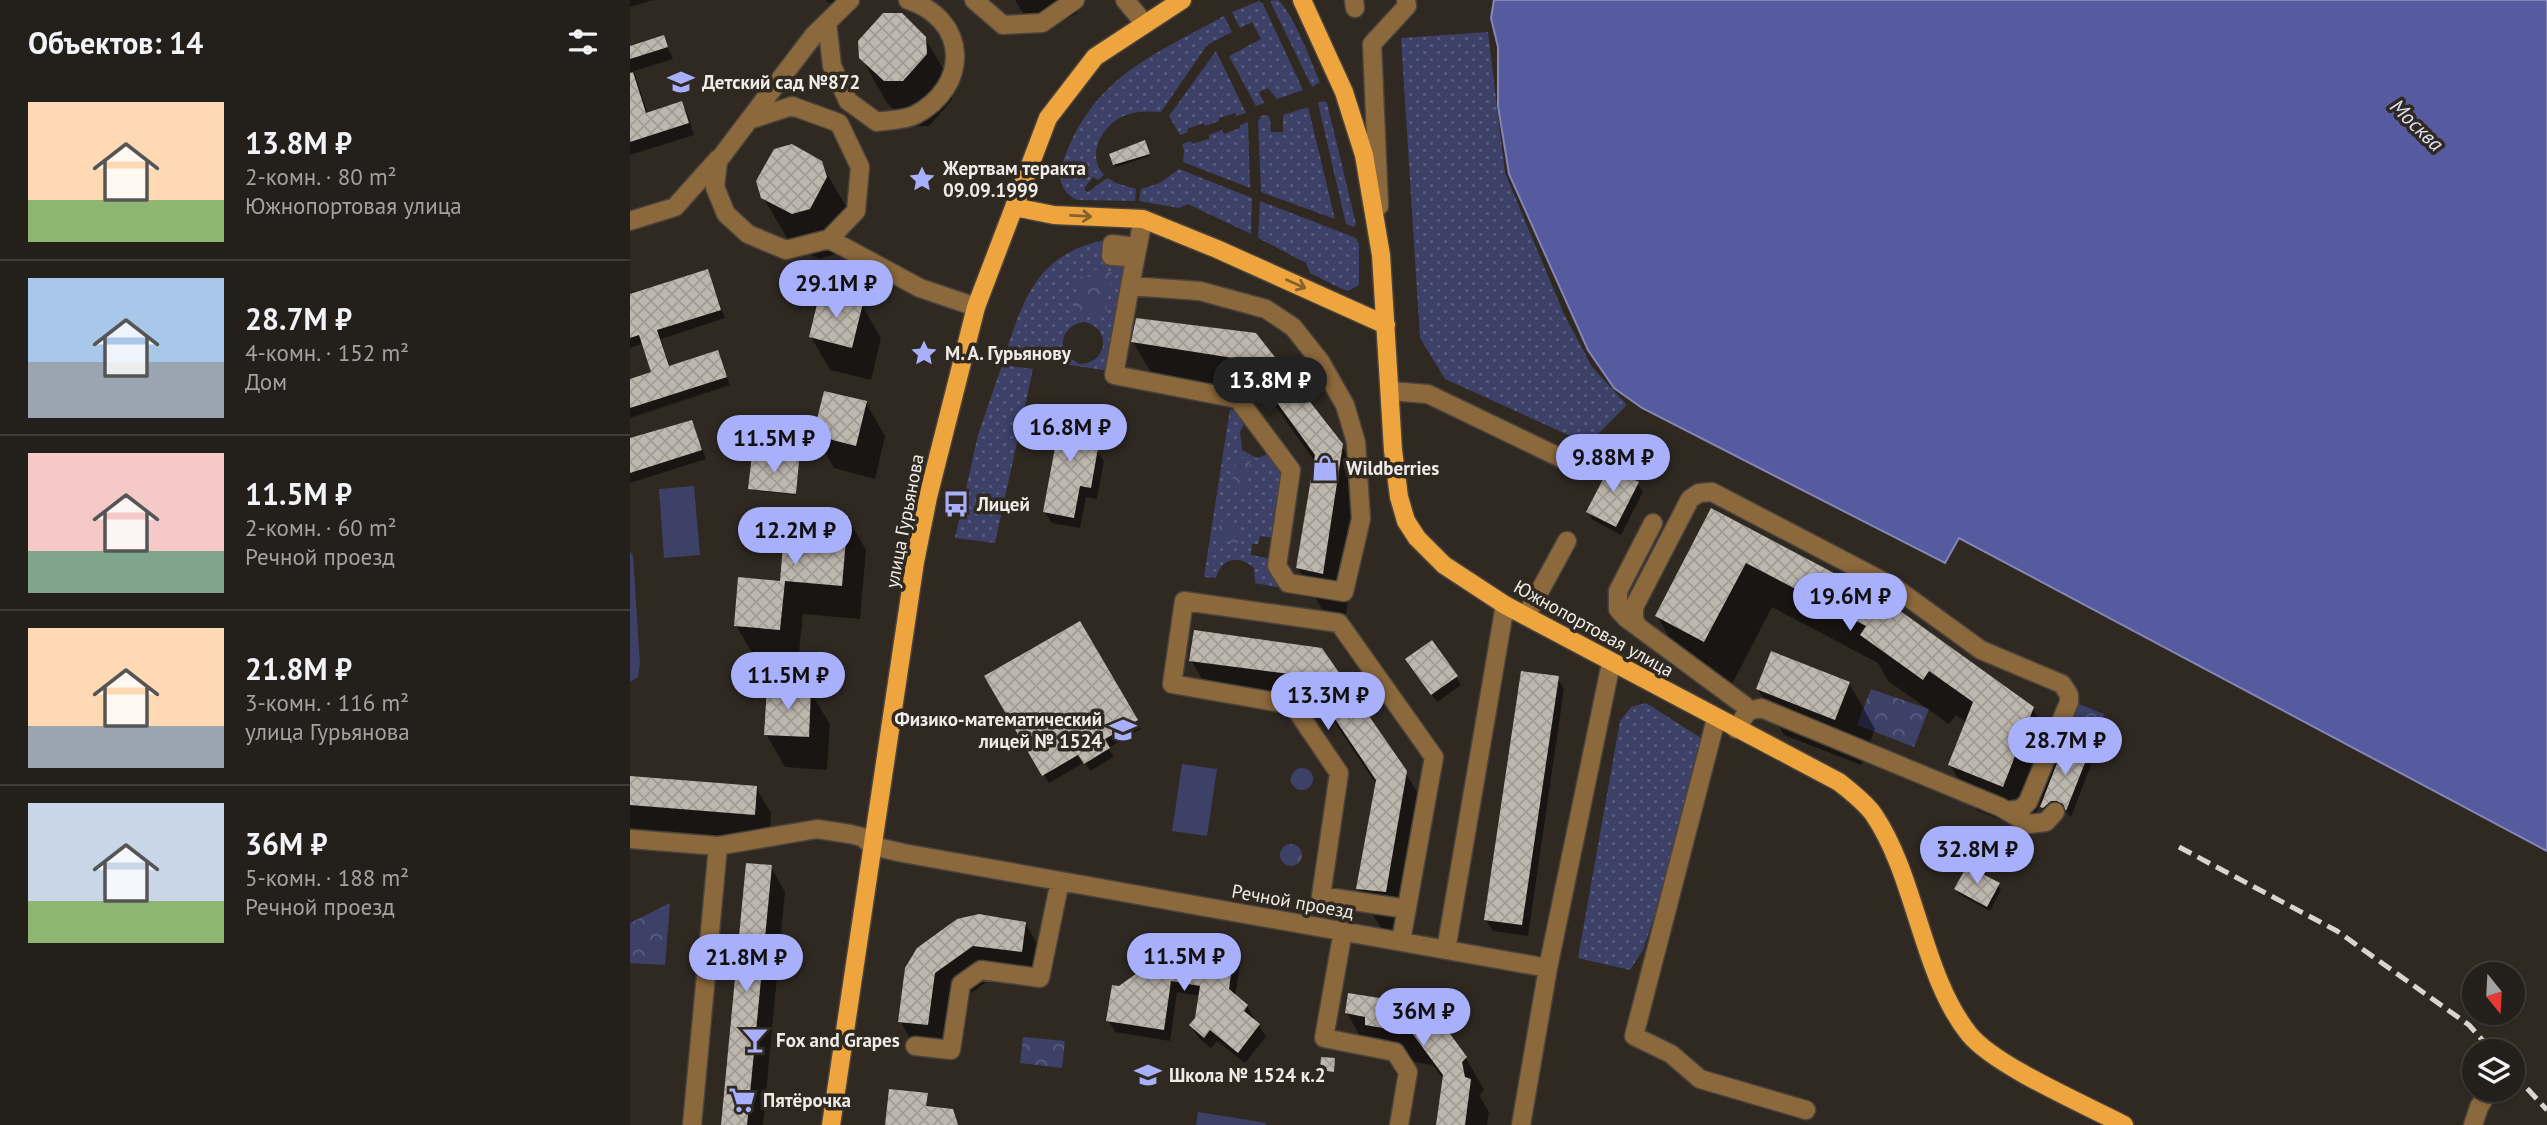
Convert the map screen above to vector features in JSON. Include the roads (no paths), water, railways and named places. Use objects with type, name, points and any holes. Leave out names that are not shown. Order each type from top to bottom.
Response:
[{"type":"main road","name":"улица Гурьянова","points":[[831,1125],[915,562],[928,497],[976,307],[1048,118],[1096,57],[1182,0]]},
{"type":"main road","name":"Южнопортовая улица","points":[[1301,0],[1345,92],[1364,155],[1381,255],[1393,450],[1399,497],[1406,521],[1417,538],[1444,565],[1505,605],[1839,782],[1873,814],[1893,852],[1943,988],[1956,1016],[1970,1036],[2023,1073],[2124,1125]]},
{"type":"main road","points":[[1014,207],[1054,215],[1143,219],[1217,249],[1387,326]]},
{"type":"street","points":[[630,221],[676,207],[719,159],[814,35],[850,0]]},
{"type":"street","points":[[827,22],[832,66],[848,102],[877,122],[913,116],[942,96],[955,73],[954,40],[938,16],[908,0]]},
{"type":"street","points":[[974,0],[1003,25],[1042,23],[1075,0]]},
{"type":"street","points":[[1125,0],[1145,24]]},
{"type":"street","points":[[1381,255],[1372,44],[1406,5],[1406,0]]},
{"type":"street","points":[[719,159],[715,187],[726,214],[748,234],[786,250],[829,239],[856,211],[860,167],[839,123],[792,106],[749,120]]},
{"type":"street","points":[[1130,286],[1200,292],[1266,309],[1293,327],[1320,361],[1345,405],[1356,442],[1361,519],[1343,592],[1288,583],[1277,566],[1291,470],[1238,399],[1114,375],[1130,286],[1143,219]]},
{"type":"street","points":[[829,239],[920,288],[976,307]]},
{"type":"street","points":[[1390,391],[1428,394],[1565,460]]},
{"type":"street","points":[[1638,627],[1634,620],[1634,607],[1690,499],[1699,493],[1712,492],[1894,587],[1981,650],[2063,684],[2067,689],[2069,702],[2028,802],[2021,809],[2007,811]]},
{"type":"street","points":[[1653,523],[1616,596],[1622,615],[1735,697],[1748,711]]},
{"type":"street","points":[[1526,616],[1567,541]]},
{"type":"street","points":[[1401,942],[1407,909],[1434,757],[1339,622],[1184,601],[1172,684],[1293,705],[1339,773],[1321,896],[1407,909]]},
{"type":"street","points":[[1446,950],[1505,605]]},
{"type":"street","points":[[1521,1125],[1548,968],[1611,663]]},
{"type":"street","points":[[1736,729],[1748,711],[1761,708],[2007,811],[2029,824],[2046,822],[2054,812]]},
{"type":"street","points":[[1716,719],[1634,1036],[1671,1054],[1700,1079],[1806,1110]]},
{"type":"street","name":"Речной проезд","points":[[630,839],[718,846],[817,829],[862,837],[873,846],[1548,968]]},
{"type":"street","points":[[692,1125],[718,846]]},
{"type":"street","points":[[915,1046],[951,1050],[961,984],[981,970],[1040,978],[1059,881]]},
{"type":"street","points":[[1343,931],[1324,1038],[1395,1052],[1408,1072],[1399,1125]]},
{"type":"street","points":[[2473,1125],[2482,1102]]},
{"type":"water","name":"Москва","points":[[1494,0],[2547,0],[2547,851],[1959,538],[1945,563],[1642,408],[1614,388],[1588,350],[1509,174],[1498,106],[1498,47],[1491,18]]},
{"type":"railway","points":[[2179,847],[2337,931],[2469,1025],[2481,1039]]},
{"type":"railway","points":[[2525,1086],[2547,1110]]},
{"type":"place","name":"Детский сад №872","points":[[681,82]]},
{"type":"place","name":"Жертвам теракта 09.09.1999","points":[[922,179]]},
{"type":"place","name":"М. А. Гурьянову","points":[[924,353]]},
{"type":"place","name":"Wildberries","points":[[1325,468]]},
{"type":"place","name":"Лицей","points":[[956,504]]},
{"type":"place","name":"Физико-математический лицей № 1524","points":[[1123,730]]},
{"type":"place","name":"Fox and Grapes","points":[[755,1040]]},
{"type":"place","name":"Школа № 1524 к.2","points":[[1148,1075]]},
{"type":"place","name":"Пятёрочка","points":[[742,1100]]}]
